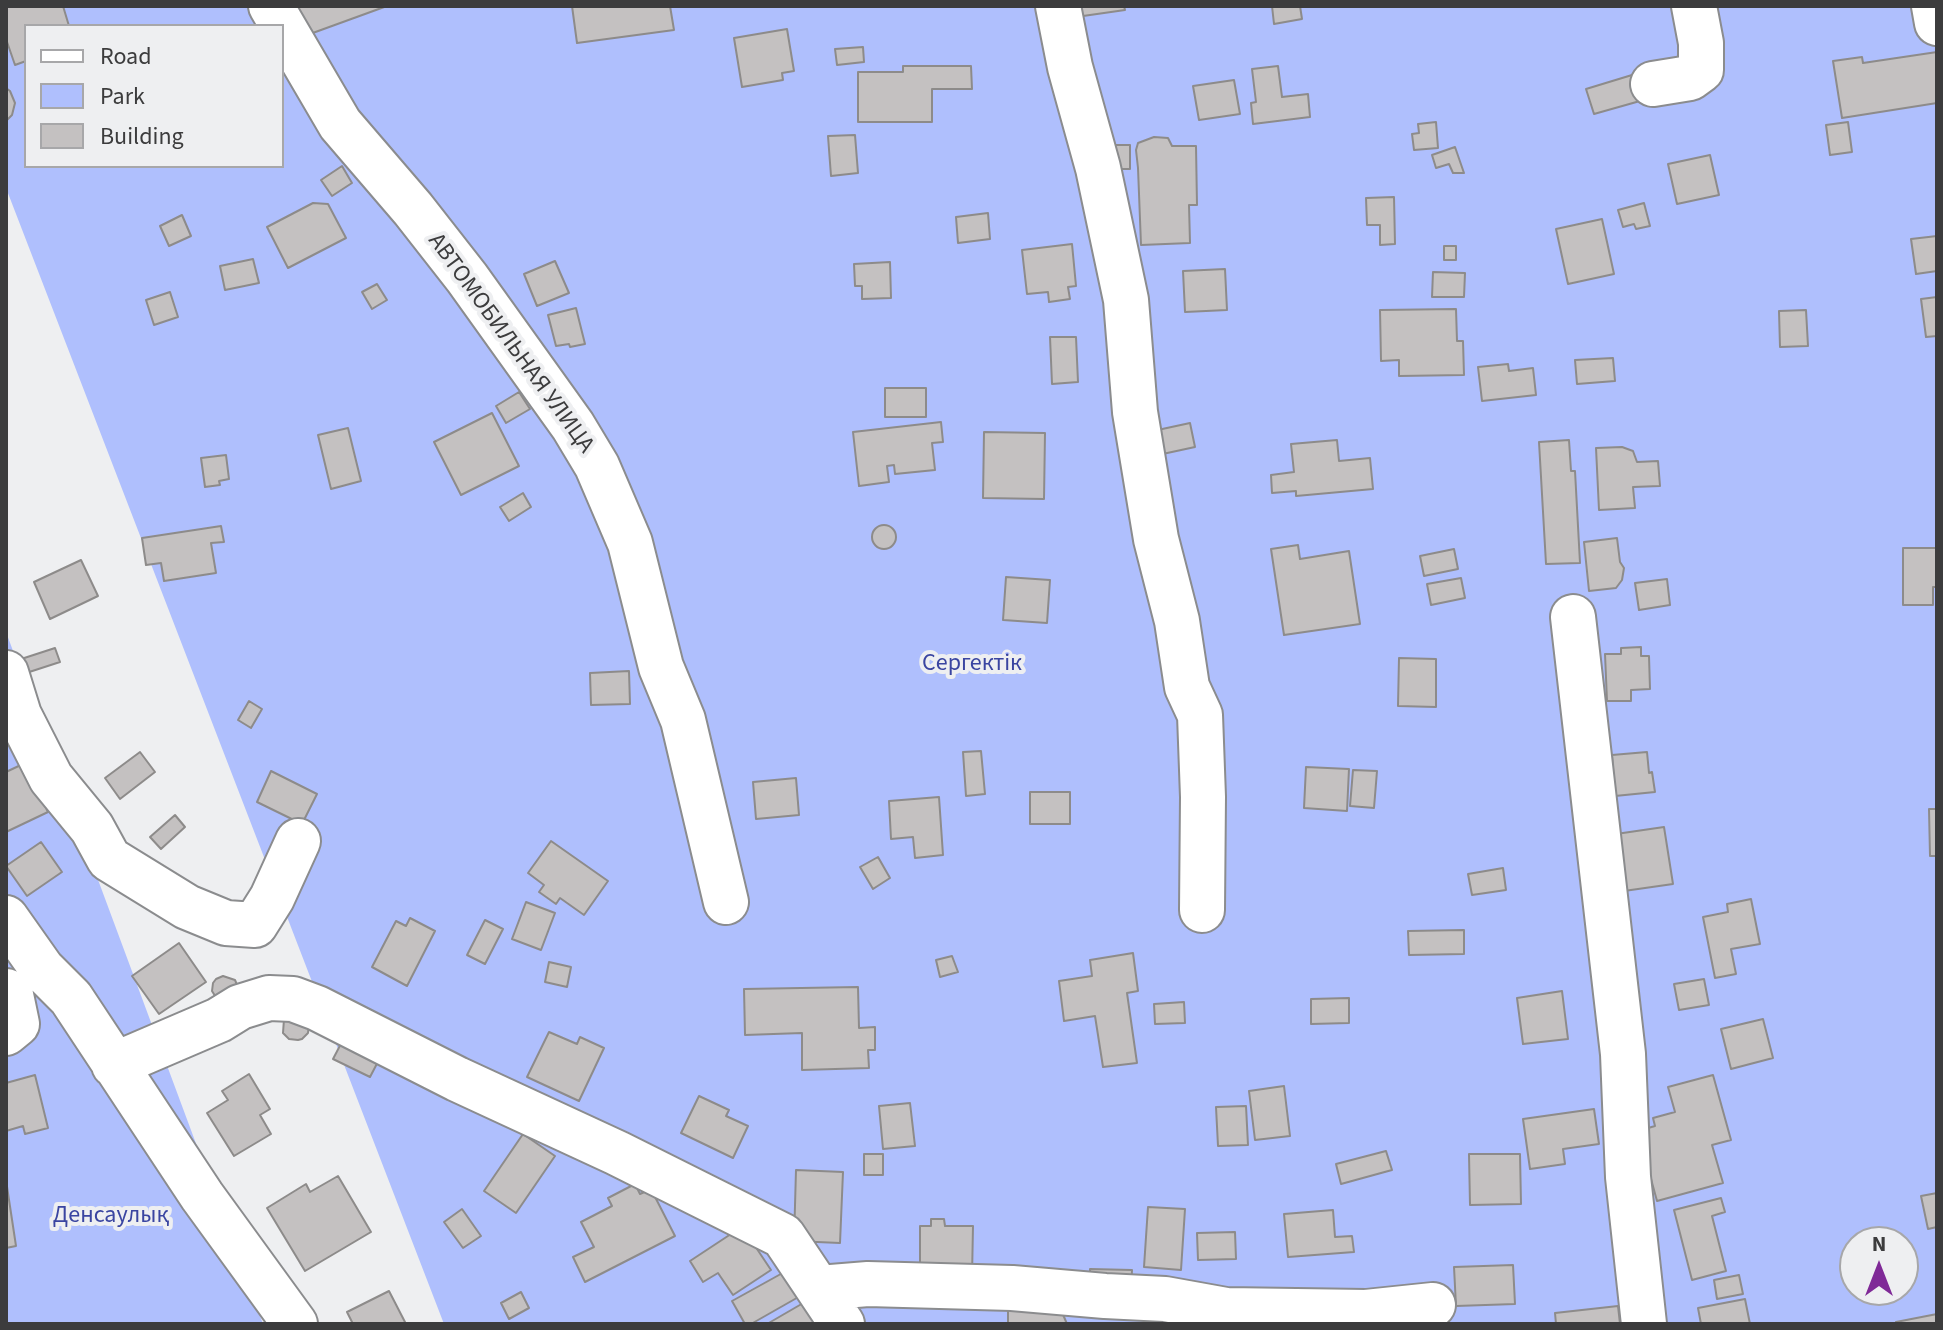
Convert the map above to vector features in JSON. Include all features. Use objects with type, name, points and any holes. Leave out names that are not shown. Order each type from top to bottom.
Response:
[{"type":"street","name":"АВТОМОБИЛЬНАЯ УЛИЦА","points":[[271,6],[282,24]]},
{"type":"street","points":[[1058,6],[1070,67],[1098,168],[1126,300],[1135,412],[1156,539],[1177,621],[1187,687],[1200,715],[1202,910]]},
{"type":"street","points":[[1653,84],[1690,78],[1701,70],[1701,43],[1694,6]]},
{"type":"street","points":[[1934,6],[1937,23]]},
{"type":"street","name":"АВТОМОБИЛЬНАЯ УЛИЦА","points":[[284,28],[340,124],[467,278],[573,426],[597,466],[630,543],[661,667],[683,720],[726,902]]},
{"type":"street","points":[[1573,617],[1622,1038],[1628,1177],[1644,1324]]},
{"type":"street","points":[[6,673],[19,715],[51,778],[92,828],[109,859],[187,907],[226,923],[255,925],[272,898],[298,841]]},
{"type":"street","points":[[6,918],[42,969],[71,998],[202,1196],[295,1324]]},
{"type":"street","points":[[6,991],[11,995],[17,1024],[6,1033]]},
{"type":"street","points":[[114,1065],[219,1020],[240,1007],[269,998],[293,999],[617,1153],[783,1236],[820,1290],[868,1284],[1012,1288],[1165,1299],[1226,1310],[1366,1312],[1433,1305]]},
{"type":"green space","name":"Сергектік","points":[[6,6],[1937,6],[1937,1324],[444,1324],[6,188]]},
{"type":"green space","name":"Денсаулық","points":[[6,632],[263,1324],[6,1324]]},
{"type":"building","points":[[6,6],[63,6],[68,24],[24,24],[24,62],[15,65],[6,39]]},
{"type":"building","points":[[287,6],[387,6],[299,38]]},
{"type":"building","points":[[572,6],[670,6],[674,30],[577,43]]},
{"type":"building","points":[[1075,6],[1124,6],[1125,10],[1076,17]]},
{"type":"building","points":[[1272,6],[1300,6],[1302,19],[1274,24]]},
{"type":"building","points":[[787,29],[794,71],[782,73],[783,80],[742,87],[734,38]]},
{"type":"building","points":[[863,47],[864,62],[837,65],[835,49]]},
{"type":"building","points":[[1937,52],[1937,103],[1842,118],[1833,61],[1862,57],[1863,63]]},
{"type":"building","points":[[903,66],[971,66],[972,89],[932,89],[932,122],[858,122],[858,72],[903,72]]},
{"type":"building","points":[[1278,66],[1282,97],[1308,94],[1310,117],[1253,124],[1251,103],[1256,102],[1252,69]]},
{"type":"building","points":[[1632,75],[1640,101],[1594,114],[1586,89]]},
{"type":"building","points":[[1234,80],[1240,114],[1199,120],[1193,86]]},
{"type":"building","points":[[6,88],[15,103],[12,115],[6,121]]},
{"type":"building","points":[[1436,122],[1438,148],[1414,150],[1412,134],[1419,133],[1418,124]]},
{"type":"building","points":[[1848,122],[1852,152],[1830,155],[1826,125]]},
{"type":"building","points":[[855,135],[858,173],[831,176],[828,136]]},
{"type":"building","points":[[1154,137],[1168,138],[1172,146],[1196,146],[1197,205],[1189,205],[1190,243],[1141,245],[1136,150],[1138,143]]},
{"type":"building","points":[[1108,145],[1130,145],[1130,169],[1108,169]]},
{"type":"building","points":[[1455,147],[1464,173],[1453,173],[1449,164],[1436,168],[1432,155]]},
{"type":"building","points":[[1710,155],[1719,195],[1677,204],[1668,164]]},
{"type":"building","points":[[342,166],[352,183],[332,196],[321,180]]},
{"type":"building","points":[[1394,197],[1395,244],[1380,245],[1380,225],[1367,225],[1366,198]]},
{"type":"building","points":[[313,203],[328,204],[346,238],[288,268],[267,227]]},
{"type":"building","points":[[1644,203],[1650,226],[1636,229],[1634,224],[1623,227],[1618,210]]},
{"type":"building","points":[[988,213],[990,239],[958,243],[956,217]]},
{"type":"building","points":[[182,215],[191,236],[169,246],[160,226]]},
{"type":"building","points":[[1602,219],[1614,274],[1568,284],[1556,229]]},
{"type":"building","points":[[1937,236],[1937,271],[1916,274],[1911,239]]},
{"type":"building","points":[[1072,244],[1076,286],[1068,287],[1070,299],[1049,302],[1048,292],[1027,294],[1022,250]]},
{"type":"building","points":[[1444,246],[1456,246],[1456,260],[1444,260]]},
{"type":"building","points":[[253,259],[259,283],[225,290],[220,266]]},
{"type":"building","points":[[555,261],[569,293],[537,306],[524,274]]},
{"type":"building","points":[[890,262],[891,298],[862,299],[862,286],[855,286],[854,264]]},
{"type":"building","points":[[1225,269],[1227,310],[1185,312],[1183,271]]},
{"type":"building","points":[[1433,272],[1465,273],[1464,297],[1432,297]]},
{"type":"building","points":[[377,284],[387,300],[372,309],[362,292]]},
{"type":"building","points":[[170,292],[178,317],[154,325],[146,300]]},
{"type":"building","points":[[1937,297],[1937,336],[1926,337],[1921,299]]},
{"type":"building","points":[[576,308],[585,344],[556,346],[548,315]]},
{"type":"building","points":[[1456,309],[1457,341],[1463,341],[1464,375],[1399,376],[1399,360],[1381,361],[1380,310]]},
{"type":"building","points":[[1806,310],[1808,346],[1780,347],[1779,311]]},
{"type":"building","points":[[1050,337],[1076,337],[1078,382],[1052,384]]},
{"type":"building","points":[[1613,358],[1615,381],[1577,384],[1575,360]]},
{"type":"building","points":[[1508,364],[1509,371],[1533,368],[1536,395],[1482,401],[1478,367]]},
{"type":"building","points":[[885,388],[926,388],[926,417],[885,417]]},
{"type":"building","points":[[519,392],[530,409],[506,423],[496,406]]},
{"type":"building","points":[[492,413],[519,466],[461,495],[434,442]]},
{"type":"building","points":[[941,422],[943,442],[932,443],[935,470],[895,474],[894,465],[887,466],[889,482],[859,486],[853,432]]},
{"type":"building","points":[[1190,423],[1195,447],[1158,455],[1153,431]]},
{"type":"building","points":[[348,428],[361,481],[331,489],[318,435]]},
{"type":"building","points":[[984,432],[1045,433],[1044,499],[983,498]]},
{"type":"building","points":[[1337,440],[1339,461],[1370,458],[1373,489],[1296,496],[1296,491],[1272,493],[1271,475],[1294,472],[1291,444]]},
{"type":"building","points":[[1569,440],[1571,471],[1575,471],[1580,563],[1546,564],[1539,442]]},
{"type":"building","points":[[1622,447],[1633,451],[1637,462],[1658,461],[1660,486],[1633,487],[1635,508],[1599,510],[1596,448]]},
{"type":"building","points":[[226,455],[229,479],[219,481],[220,485],[205,487],[201,458]]},
{"type":"building","points":[[523,493],[531,507],[509,521],[500,507]]},
{"type":"building","points":[[884,525],[895,532],[896,537],[889,548],[884,549],[873,542],[872,537],[879,526]]},
{"type":"building","points":[[221,526],[224,542],[211,543],[216,573],[164,581],[161,563],[146,565],[142,538]]},
{"type":"building","points":[[1617,538],[1620,562],[1624,568],[1622,580],[1616,588],[1589,591],[1584,542]]},
{"type":"building","points":[[1298,545],[1300,559],[1349,551],[1360,624],[1284,635],[1271,549]]},
{"type":"building","points":[[1903,548],[1937,548],[1937,587],[1933,587],[1933,605],[1903,605]]},
{"type":"building","points":[[1454,549],[1458,569],[1424,576],[1420,556]]},
{"type":"building","points":[[81,560],[98,596],[50,619],[34,582]]},
{"type":"building","points":[[1006,577],[1050,580],[1047,623],[1003,620]]},
{"type":"building","points":[[1461,578],[1465,598],[1431,605],[1427,584]]},
{"type":"building","points":[[1667,579],[1670,605],[1639,610],[1635,583]]},
{"type":"building","points":[[1641,647],[1641,656],[1649,656],[1650,689],[1631,690],[1631,701],[1607,701],[1605,654],[1621,654],[1621,648]]},
{"type":"building","points":[[55,648],[60,662],[20,675],[15,661]]},
{"type":"building","points":[[1399,658],[1436,659],[1436,707],[1398,706]]},
{"type":"building","points":[[629,671],[630,704],[591,705],[590,673]]},
{"type":"building","points":[[249,701],[262,709],[251,728],[238,720]]},
{"type":"building","points":[[981,751],[985,794],[966,796],[963,752]]},
{"type":"building","points":[[140,752],[155,772],[120,799],[105,778]]},
{"type":"building","points":[[1647,752],[1655,792],[1615,796],[1612,755]]},
{"type":"building","points":[[25,763],[48,812],[6,832],[6,772]]},
{"type":"building","points":[[1306,767],[1349,769],[1347,811],[1304,808]]},
{"type":"building","points":[[1353,770],[1377,771],[1374,808],[1350,806]]},
{"type":"building","points":[[271,771],[317,794],[302,824],[257,802]]},
{"type":"building","points":[[796,778],[799,815],[756,819],[753,782]]},
{"type":"building","points":[[1030,792],[1070,792],[1070,824],[1030,824]]},
{"type":"building","points":[[939,797],[943,855],[915,858],[913,837],[891,839],[889,801]]},
{"type":"building","points":[[1929,809],[1937,809],[1937,856],[1930,856]]},
{"type":"building","points":[[175,815],[185,827],[161,849],[150,837]]},
{"type":"building","points":[[1664,827],[1673,884],[1624,891],[1616,834]]},
{"type":"building","points":[[551,841],[608,881],[584,915],[560,898],[556,904],[539,892],[544,885],[528,873]]},
{"type":"building","points":[[41,842],[62,872],[27,896],[6,866]]},
{"type":"building","points":[[878,857],[890,878],[873,889],[860,867]]},
{"type":"building","points":[[1503,868],[1506,890],[1472,895],[1468,874]]},
{"type":"building","points":[[1751,899],[1760,944],[1731,949],[1736,974],[1715,978],[1703,917],[1728,912],[1727,904]]},
{"type":"building","points":[[526,902],[555,913],[541,950],[512,939]]},
{"type":"building","points":[[410,918],[435,931],[407,986],[372,967],[396,921],[406,926]]},
{"type":"building","points":[[485,920],[503,929],[485,964],[467,955]]},
{"type":"building","points":[[1464,930],[1464,954],[1409,955],[1408,931]]},
{"type":"building","points":[[179,943],[206,982],[159,1014],[132,976]]},
{"type":"building","points":[[1133,953],[1138,991],[1127,993],[1137,1063],[1103,1067],[1095,1016],[1064,1021],[1059,981],[1092,976],[1090,960]]},
{"type":"building","points":[[952,956],[958,972],[940,977],[936,960]]},
{"type":"building","points":[[549,962],[571,967],[567,987],[545,982]]},
{"type":"building","points":[[223,976],[235,980],[238,987],[217,999],[212,991],[213,983]]},
{"type":"building","points":[[1704,979],[1709,1005],[1679,1010],[1674,984]]},
{"type":"building","points":[[858,987],[859,1028],[875,1027],[875,1050],[868,1050],[869,1068],[802,1070],[802,1033],[745,1035],[744,989]]},
{"type":"building","points":[[1562,991],[1568,1039],[1523,1044],[1517,998]]},
{"type":"building","points":[[1349,998],[1349,1023],[1311,1024],[1311,999]]},
{"type":"building","points":[[1184,1002],[1185,1023],[1155,1024],[1154,1004]]},
{"type":"building","points":[[284,1019],[309,1024],[308,1033],[302,1039],[289,1039],[283,1033]]},
{"type":"building","points":[[1763,1019],[1773,1058],[1731,1069],[1721,1029]]},
{"type":"building","points":[[549,1032],[577,1044],[580,1037],[604,1048],[579,1101],[527,1077]]},
{"type":"building","points":[[345,1036],[382,1054],[370,1077],[333,1059]]},
{"type":"building","points":[[249,1074],[270,1109],[260,1115],[271,1134],[234,1156],[207,1113],[228,1100],[222,1091]]},
{"type":"building","points":[[35,1075],[48,1128],[25,1134],[23,1126],[6,1131],[6,1083]]},
{"type":"building","points":[[1713,1075],[1731,1140],[1712,1145],[1723,1183],[1657,1201],[1638,1131],[1655,1126],[1653,1118],[1675,1112],[1668,1087]]},
{"type":"building","points":[[1284,1086],[1290,1136],[1255,1140],[1249,1091]]},
{"type":"building","points":[[699,1096],[729,1110],[726,1116],[748,1126],[733,1158],[681,1133]]},
{"type":"building","points":[[910,1103],[915,1146],[883,1149],[879,1106]]},
{"type":"building","points":[[1246,1106],[1248,1145],[1218,1146],[1216,1107]]},
{"type":"building","points":[[1594,1109],[1599,1144],[1563,1149],[1565,1164],[1530,1169],[1523,1119]]},
{"type":"building","points":[[523,1134],[555,1156],[516,1213],[484,1191]]},
{"type":"building","points":[[1386,1151],[1392,1170],[1341,1184],[1336,1164]]},
{"type":"building","points":[[864,1154],[883,1154],[883,1175],[864,1175]]},
{"type":"building","points":[[1469,1154],[1520,1154],[1521,1204],[1470,1205]]},
{"type":"building","points":[[796,1170],[843,1172],[840,1243],[794,1241]]},
{"type":"building","points":[[338,1176],[371,1232],[305,1271],[267,1208],[306,1184],[310,1192]]},
{"type":"building","points":[[6,1180],[16,1246],[6,1248]]},
{"type":"building","points":[[635,1184],[640,1194],[651,1189],[675,1236],[585,1282],[573,1257],[594,1247],[581,1222],[612,1206],[608,1198]]},
{"type":"building","points":[[1937,1193],[1937,1227],[1928,1229],[1921,1196]]},
{"type":"building","points":[[1721,1198],[1725,1212],[1712,1216],[1726,1271],[1692,1280],[1674,1210]]},
{"type":"building","points":[[1148,1207],[1185,1209],[1181,1270],[1144,1267]]},
{"type":"building","points":[[462,1209],[481,1236],[463,1248],[444,1222]]},
{"type":"building","points":[[1333,1210],[1335,1237],[1352,1236],[1354,1252],[1288,1257],[1284,1214]]},
{"type":"building","points":[[931,1219],[944,1219],[945,1226],[973,1226],[972,1277],[920,1277],[920,1226],[931,1226]]},
{"type":"building","points":[[737,1230],[746,1243],[751,1240],[771,1270],[733,1295],[718,1273],[703,1282],[690,1261]]},
{"type":"building","points":[[1235,1232],[1236,1259],[1198,1260],[1197,1233]]},
{"type":"building","points":[[1513,1265],[1515,1304],[1456,1306],[1454,1267]]},
{"type":"building","points":[[1090,1269],[1132,1270],[1131,1291],[1090,1291]]},
{"type":"building","points":[[788,1270],[802,1295],[751,1324],[745,1324],[732,1301]]},
{"type":"building","points":[[1739,1275],[1743,1294],[1717,1299],[1714,1280]]},
{"type":"building","points":[[389,1291],[406,1324],[353,1324],[347,1312]]},
{"type":"building","points":[[521,1292],[529,1308],[509,1319],[501,1303]]},
{"type":"building","points":[[1745,1299],[1750,1324],[1701,1324],[1698,1308]]},
{"type":"building","points":[[805,1302],[818,1324],[767,1324]]},
{"type":"building","points":[[1008,1305],[1059,1305],[1067,1324],[1008,1324]]},
{"type":"building","points":[[1618,1306],[1620,1324],[1556,1324],[1555,1313]]},
{"type":"building","points":[[1937,1314],[1937,1324],[1896,1322]]}]
